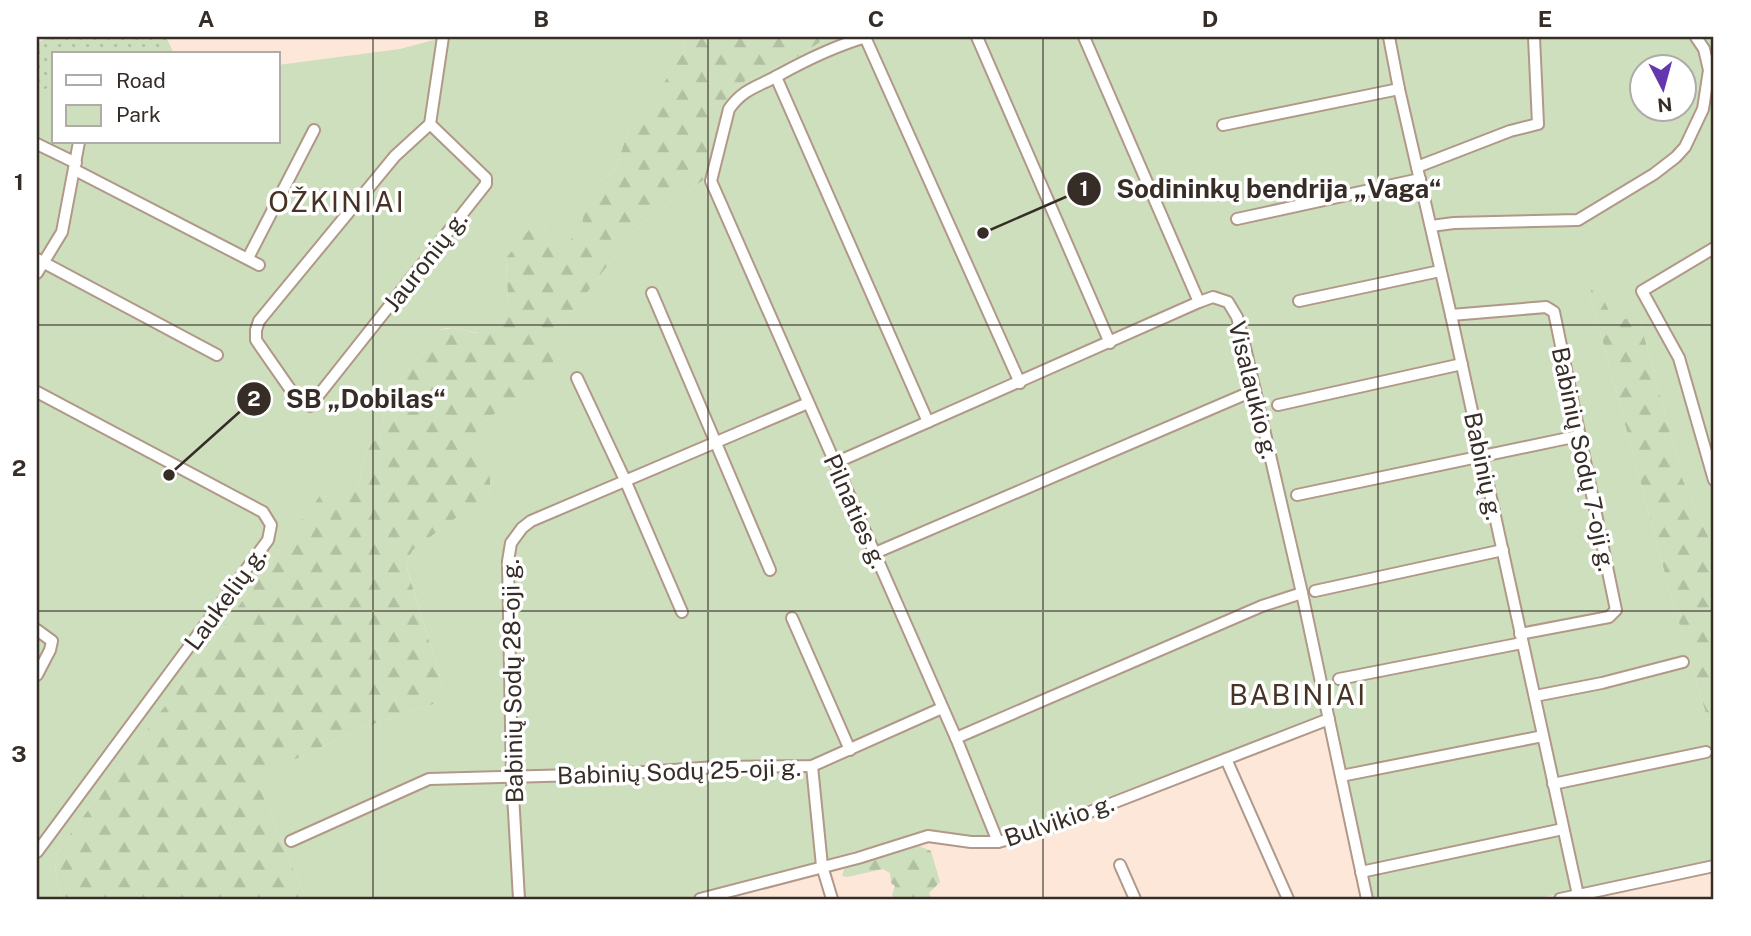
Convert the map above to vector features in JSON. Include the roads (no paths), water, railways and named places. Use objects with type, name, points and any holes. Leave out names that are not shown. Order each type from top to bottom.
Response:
[{"type":"street","points":[[430,124],[443,37]]},
{"type":"street","points":[[928,422],[776,77],[808,58],[866,37],[1020,383]]},
{"type":"street","points":[[977,37],[1110,343]]},
{"type":"street","points":[[1084,37],[1199,302]]},
{"type":"street","name":"Babinių g.","points":[[1390,37],[1399,89],[1578,895]]},
{"type":"street","points":[[1237,219],[1419,173],[1510,131],[1538,124],[1534,37]]},
{"type":"street","points":[[1431,226],[1578,220],[1654,174],[1685,147],[1703,109],[1709,70],[1704,49],[1696,37]]},
{"type":"street","name":"Pilnaties g.","points":[[776,77],[745,90],[729,108],[711,181],[956,738],[998,842]]},
{"type":"street","points":[[1223,125],[1399,89]]},
{"type":"street","name":"Jauronių g.","points":[[430,124],[486,178],[486,184],[310,407],[290,389],[256,340],[259,321],[395,156],[430,124]]},
{"type":"street","points":[[248,258],[314,130]]},
{"type":"street","points":[[37,144],[259,265]]},
{"type":"street","points":[[37,274],[40,261],[62,232],[79,144]]},
{"type":"street","points":[[1714,248],[1642,291],[1679,358],[1714,480]]},
{"type":"street","points":[[40,261],[217,355]]},
{"type":"street","points":[[1299,301],[1440,271]]},
{"type":"street","points":[[652,293],[770,570]]},
{"type":"street","name":"Visalaukio g.","points":[[835,463],[1199,302],[1213,297],[1222,298],[1233,308],[1255,390],[1302,593],[1367,899]]},
{"type":"street","name":"Babinių Sodų 7-oji g.","points":[[1451,315],[1546,307],[1553,312],[1616,610],[1609,617],[1521,639]]},
{"type":"street","points":[[1278,405],[1462,364]]},
{"type":"street","points":[[577,378],[682,612]]},
{"type":"street","points":[[875,554],[1255,390]]},
{"type":"street","name":"Laukelių g.","points":[[37,392],[263,512],[271,525],[268,540],[37,852]]},
{"type":"street","name":"Babinių Sodų 28-oji g.","points":[[519,899],[512,777],[507,582],[511,543],[531,521],[808,403]]},
{"type":"street","points":[[1297,495],[1578,436]]},
{"type":"street","points":[[1315,591],[1503,550]]},
{"type":"street","points":[[956,738],[1251,610],[1302,593]]},
{"type":"street","points":[[792,618],[850,750]]},
{"type":"street","points":[[37,630],[52,641],[37,675]]},
{"type":"street","points":[[1339,679],[1521,639]]},
{"type":"street","points":[[1535,696],[1602,683],[1683,662]]},
{"type":"street","name":"Babinių Sodų 25-oji g.","points":[[291,841],[429,779],[716,767],[812,766],[942,708]]},
{"type":"street","name":"Bulvikio g.","points":[[700,899],[858,858],[928,836],[971,842],[998,842],[1038,832],[1329,719]]},
{"type":"street","points":[[1341,776],[1543,736]]},
{"type":"street","points":[[1553,784],[1706,752]]},
{"type":"street","points":[[1226,758],[1288,899]]},
{"type":"street","points":[[812,766],[822,866],[832,899]]},
{"type":"street","points":[[1361,872],[1563,829]]},
{"type":"street","points":[[1119,865],[1135,899]]},
{"type":"street","points":[[1560,899],[1714,866]]},
{"type":"place","name":"Sodininkų bendrija „Vaga“","points":[[983,233]]},
{"type":"place","name":"SB „Dobilas“","points":[[169,475]]},
{"type":"district","name":"OŽKINIAI","points":[[337,201]]},
{"type":"district","name":"BABINIAI","points":[[1298,694]]}]
